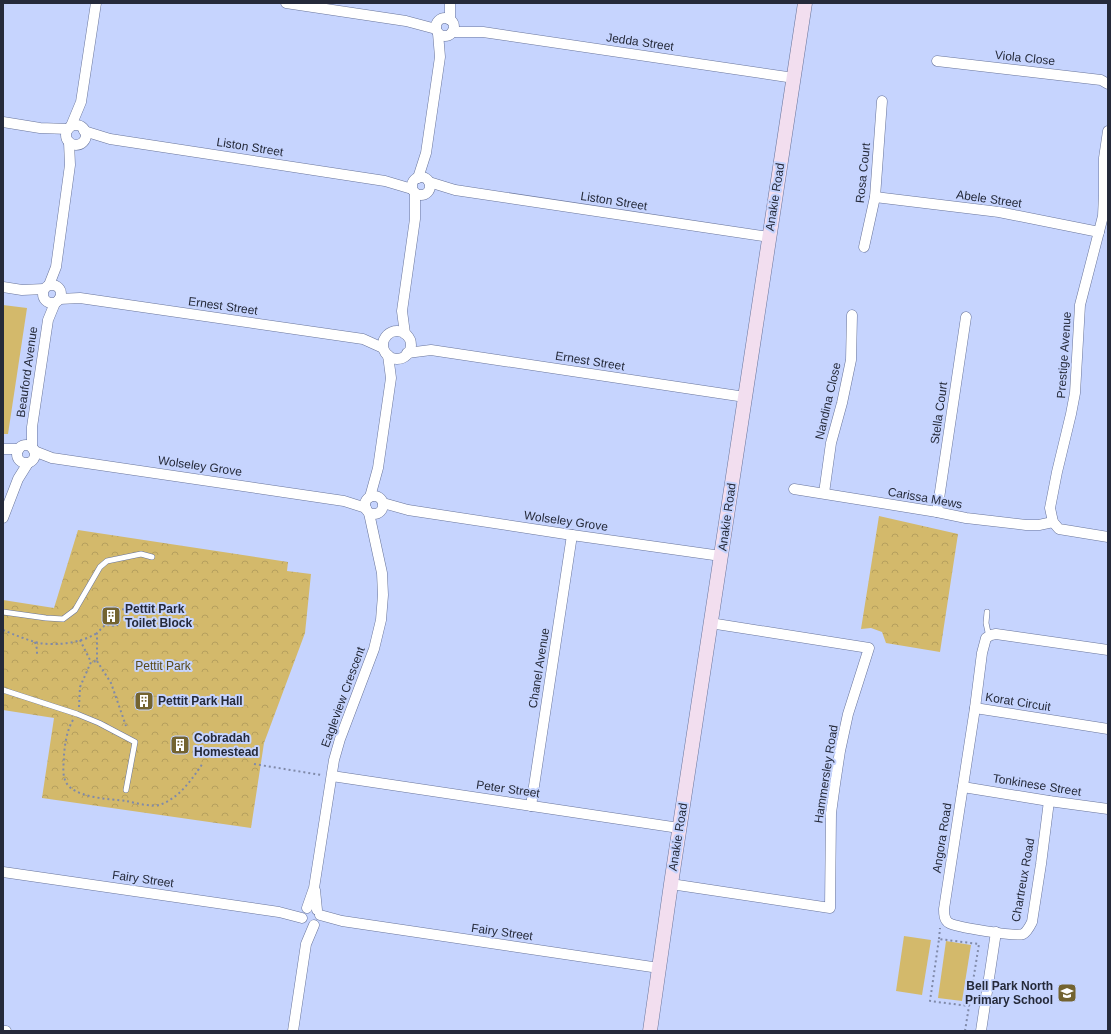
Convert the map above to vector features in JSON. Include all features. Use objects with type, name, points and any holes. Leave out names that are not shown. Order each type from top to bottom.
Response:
[{"type":"main road","name":"Anakie Road","points":[[650,1031],[679,828],[805,3]]},
{"type":"street","name":"Beauford Avenue","points":[[3,518],[26,454],[32,427],[70,165],[69,134],[80,102],[95,3]]},
{"type":"street","name":"Jedda Street","points":[[286,3],[794,78]]},
{"type":"street","points":[[445,26],[447,3]]},
{"type":"street","points":[[402,311],[384,340],[385,352],[396,358],[404,356],[410,349],[402,311],[440,57],[450,3]]},
{"type":"street","name":"Viola Close","points":[[937,61],[1101,80],[1108,84]]},
{"type":"street","name":"Rosa Court","points":[[864,247],[875,197],[882,101]]},
{"type":"street","name":"Beauford Avenue","points":[[70,165],[83,136],[80,102]]},
{"type":"street","points":[[3,122],[69,134]]},
{"type":"street","points":[[77,126],[83,136],[74,145],[69,134],[77,126]]},
{"type":"street","name":"Prestige Avenue","points":[[1053,522],[1050,508],[1056,472],[1075,393],[1080,305],[1103,216],[1104,158],[1108,131]]},
{"type":"street","name":"Liston Street","points":[[83,136],[769,237]]},
{"type":"street","name":"Abele Street","points":[[875,197],[1000,212],[1099,232]]},
{"type":"street","name":"Ernest Street","points":[[3,287],[363,339],[389,334]]},
{"type":"street","name":"Nandina Close","points":[[824,493],[831,443],[842,403],[851,360],[852,315]]},
{"type":"street","name":"Stella Court","points":[[937,512],[966,317]]},
{"type":"street","points":[[389,334],[396,331],[407,337]]},
{"type":"street","name":"Ernest Street","points":[[407,337],[431,350],[745,397]]},
{"type":"street","name":"Ernest Street","points":[[363,339],[385,352]]},
{"type":"street","name":"Ernest Street","points":[[404,356],[431,350]]},
{"type":"street","name":"Eagleview Crescent","points":[[293,1031],[334,760],[340,739],[374,649],[381,620],[383,595],[382,573],[375,539],[375,505],[378,468],[391,378],[385,352]]},
{"type":"street","name":"Eagleview Crescent","points":[[391,378],[404,356]]},
{"type":"street","name":"Wolseley Grove","points":[[3,450],[721,556]]},
{"type":"street","name":"Carissa Mews","points":[[794,489],[966,518],[1026,525],[1039,525],[1053,522]]},
{"type":"street","points":[[1053,522],[1059,529],[1108,536]]},
{"type":"street","name":"Chanel Avenue","points":[[531,806],[572,535]]},
{"type":"street","name":"Hammersley Road","points":[[671,884],[830,908],[831,813],[835,784],[848,714],[869,648],[710,623]]},
{"type":"street","points":[[989,637],[996,634],[1108,650]]},
{"type":"street","name":"Korat Circuit","points":[[989,637],[986,638],[982,653],[975,708],[1108,729]]},
{"type":"street","name":"Angora Road","points":[[975,708],[944,915],[948,922],[953,924],[996,932]]},
{"type":"street","name":"Peter Street","points":[[332,776],[679,828]]},
{"type":"street","name":"Tonkinese Street","points":[[963,787],[1108,809]]},
{"type":"street","name":"Chartreux Road","points":[[996,932],[1015,935],[1023,934],[1032,922],[1049,800]]},
{"type":"street","name":"Fairy Street","points":[[3,872],[659,968]]},
{"type":"street","points":[[981,1031],[996,932]]},
{"type":"lane","points":[[3,612],[63,619],[75,610],[100,567],[107,561],[141,554],[152,557]]},
{"type":"lane","points":[[987,612],[986,623],[989,637]]},
{"type":"lane","points":[[3,690],[77,714],[99,723],[135,742],[126,790]]},
{"type":"path","points":[[107,608],[142,611]]},
{"type":"path","points":[[3,630],[34,641],[48,644],[80,640],[97,633],[105,625],[117,626],[119,610]]},
{"type":"path","points":[[97,633],[97,661],[111,683],[126,726]]},
{"type":"path","points":[[80,640],[91,662]]},
{"type":"path","points":[[34,641],[36,644],[37,654]]},
{"type":"path","points":[[91,662],[97,661]]},
{"type":"path","points":[[91,662],[80,687],[80,704],[77,714],[71,724],[65,747],[63,771],[64,779],[68,785],[75,790],[98,798],[151,806],[161,805],[184,788],[203,763]]},
{"type":"path","points":[[254,764],[332,776]]},
{"type":"path","points":[[965,1031],[969,1006],[978,944],[939,939],[930,1001],[969,1006]]},
{"type":"green space","points":[[3,305],[27,308],[8,434],[3,434]]},
{"type":"green space","points":[[879,516],[958,534],[940,652],[886,643],[882,632],[871,628],[861,629]]},
{"type":"green space","name":"Pettit Park","points":[[78,530],[288,562],[287,571],[311,574],[305,633],[264,743],[251,828],[42,798],[54,718],[3,710],[3,600],[54,608]]},
{"type":"green space","points":[[904,936],[931,940],[922,995],[896,991]]},
{"type":"green space","points":[[946,941],[971,945],[962,1001],[938,998]]},
{"type":"place","name":"Pettit Park Toilet Block","points":[[111,616]]},
{"type":"place","name":"Pettit Park Hall","points":[[144,701]]},
{"type":"place","name":"Cobradah Homestead","points":[[180,745]]},
{"type":"place","name":"Bell Park North Primary School","points":[[1067,993]]}]
